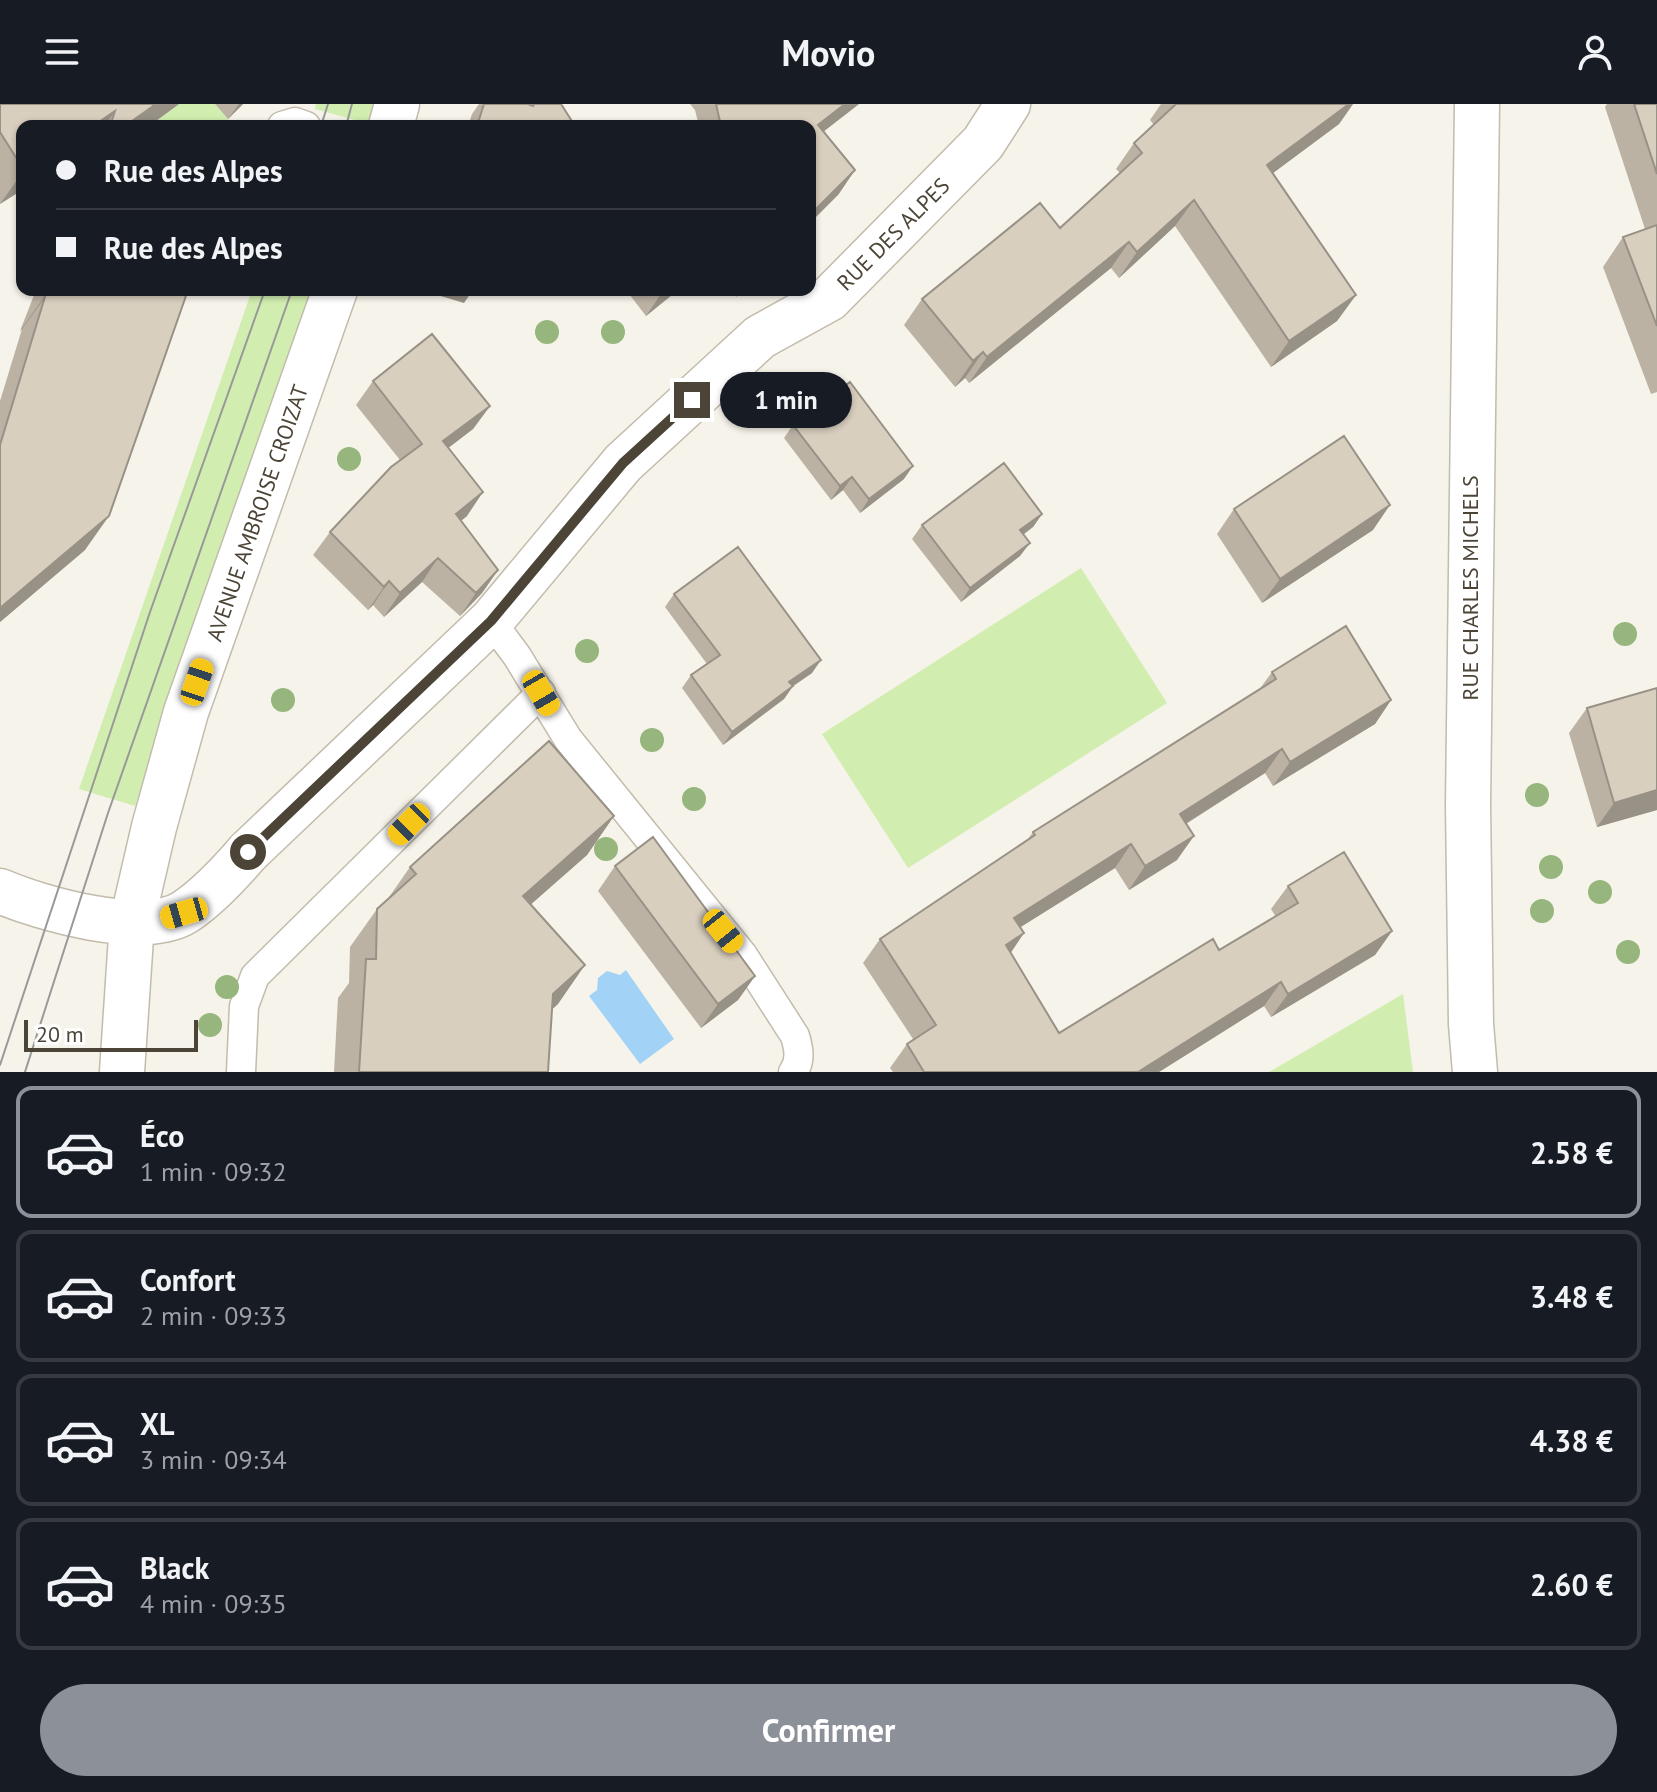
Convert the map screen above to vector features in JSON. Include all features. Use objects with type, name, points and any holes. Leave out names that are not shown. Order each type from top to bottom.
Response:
[{"type":"street","name":"RUE DES ALPES","points":[[0,891],[75,917],[132,922],[160,920],[184,913],[228,875],[248,852],[491,621],[623,463],[760,337],[829,299],[983,143],[1008,104]]},
{"type":"street","name":"RUE CHARLES MICHELS","points":[[1475,1072],[1471,1024],[1468,805],[1477,104]]},
{"type":"street","name":"AVENUE AMBROISE CROIZAT","points":[[122,1072],[132,922],[154,827],[186,712],[333,296]]},
{"type":"lane","points":[[491,621],[541,693],[568,739],[743,955],[795,1036],[799,1050],[793,1072]]},
{"type":"lane","points":[[241,1072],[244,1006],[255,976],[541,693]]},
{"type":"green space","points":[[126,104],[215,104],[228,120],[138,120]]},
{"type":"green space","points":[[316,104],[381,104],[373,120],[355,120],[315,109]]},
{"type":"green space","points":[[250,296],[314,296],[135,806],[79,789]]},
{"type":"green space","points":[[1081,568],[1167,703],[908,868],[822,734]]},
{"type":"green space","points":[[1403,994],[1413,1072],[1269,1072]]},
{"type":"water","points":[[626,970],[674,1039],[640,1064],[589,996],[597,990],[598,978],[607,971],[620,975]]},
{"type":"building","points":[[0,104],[156,104],[133,120],[112,120],[115,111],[102,120],[16,120],[16,157],[0,132]]},
{"type":"building","points":[[484,104],[561,104],[571,120],[479,120]]},
{"type":"building","points":[[716,104],[845,104],[818,125],[855,170],[816,209],[816,120],[720,120]]},
{"type":"building","points":[[1176,104],[1349,104],[1267,165],[1356,295],[1289,341],[1194,200],[1137,252],[1129,242],[987,357],[983,352],[973,361],[922,299],[1040,203],[1060,228],[1142,153],[1134,143]]},
{"type":"building","points":[[1634,104],[1657,104],[1657,174]]},
{"type":"building","points":[[1657,225],[1657,326],[1623,237]]},
{"type":"building","points":[[45,296],[186,296],[109,516],[0,608],[0,445]]},
{"type":"building","points":[[432,334],[490,406],[443,441],[483,492],[456,514],[498,570],[476,593],[438,558],[400,593],[389,581],[384,587],[330,532],[391,467],[422,444],[373,381]]},
{"type":"building","points":[[850,382],[913,466],[869,499],[852,477],[840,486],[793,425]]},
{"type":"building","points":[[1344,436],[1390,505],[1280,579],[1234,509]]},
{"type":"building","points":[[1004,463],[1042,514],[1020,530],[1030,543],[970,588],[922,525]]},
{"type":"building","points":[[738,547],[821,660],[789,682],[793,686],[732,732],[691,675],[720,655],[674,594]]},
{"type":"building","points":[[1346,626],[1391,700],[1290,762],[1282,749],[1180,814],[1194,836],[1145,866],[1131,844],[1014,918],[1024,933],[1006,945],[1059,1033],[1213,939],[1219,950],[1298,903],[1288,886],[1344,852],[1392,931],[1288,994],[1281,982],[1138,1072],[924,1072],[907,1044],[936,1025],[880,939],[1035,835],[1033,832],[1276,679],[1272,672]]},
{"type":"building","points":[[1657,688],[1657,790],[1614,803],[1587,708]]},
{"type":"building","points":[[549,741],[614,816],[523,896],[585,965],[553,994],[548,1072],[359,1072],[366,959],[376,959],[377,909],[416,874],[410,867]]},
{"type":"building","points":[[653,837],[755,976],[718,1004],[615,866]]},
{"type":"tram line","points":[[323,120],[328,104]]},
{"type":"tram line","points":[[348,120],[352,104]]},
{"type":"tram line","points":[[0,1065],[150,612],[263,296]]},
{"type":"tram line","points":[[25,1072],[108,813],[290,296]]},
{"type":"route","points":[[248,852],[491,621],[623,463],[692,400]]}]
